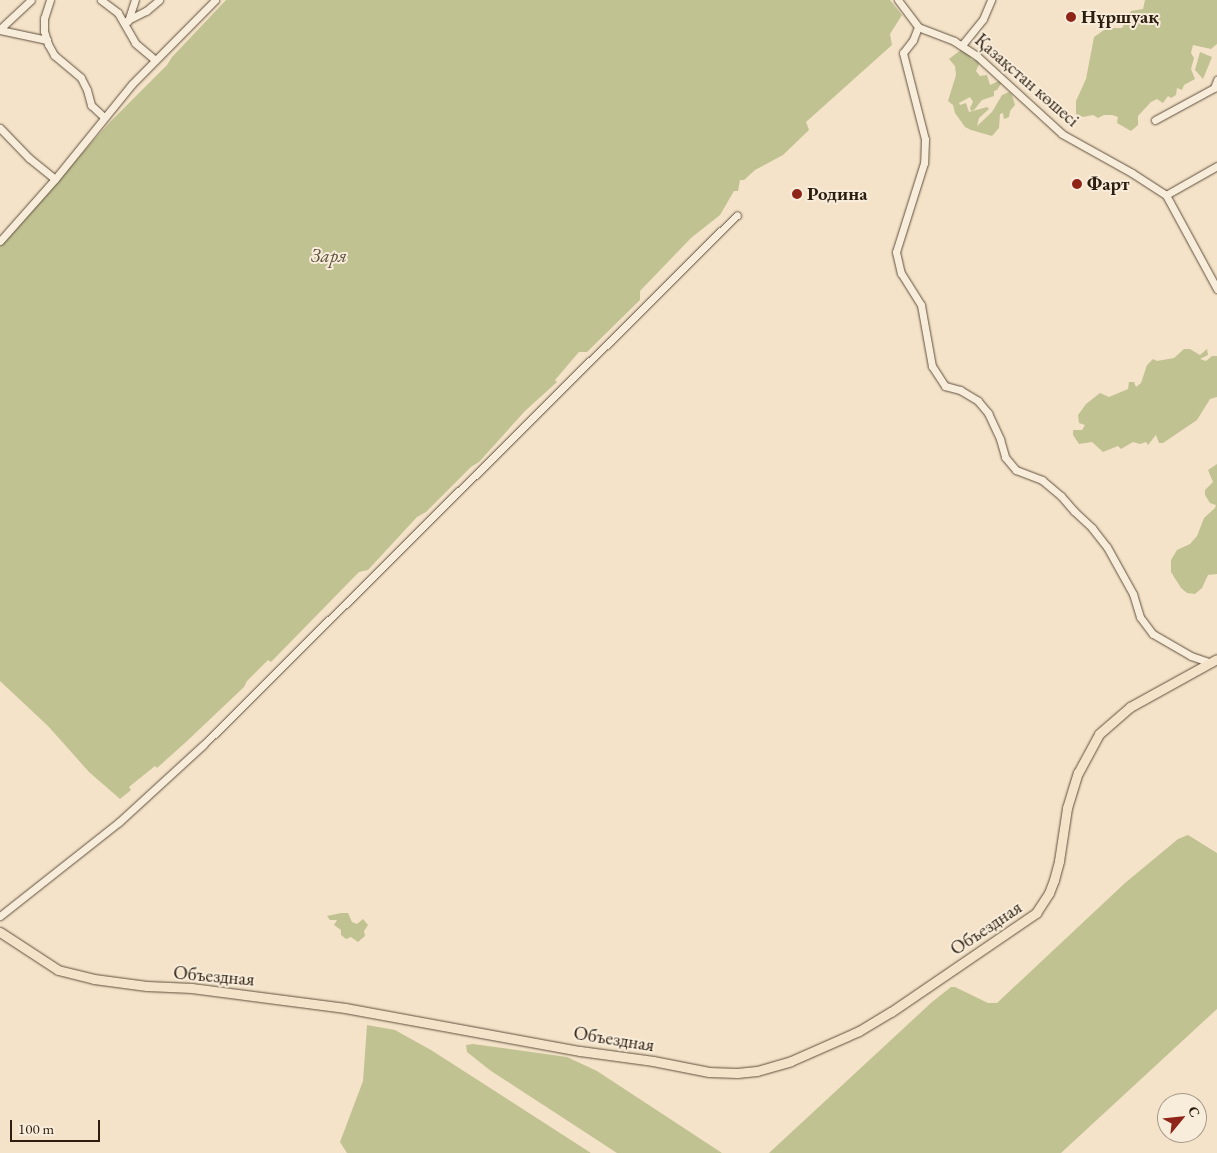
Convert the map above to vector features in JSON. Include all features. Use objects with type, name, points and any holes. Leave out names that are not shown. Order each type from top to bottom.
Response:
[{"type":"main road","name":"Объездная","points":[[0,932],[58,970],[94,979],[147,986],[192,988],[328,1005],[604,1055],[654,1061],[709,1072],[745,1073],[791,1061],[859,1031],[891,1012],[1036,914],[1049,893],[1054,880],[1067,808],[1084,761],[1100,734],[1130,707],[1214,661]]},
{"type":"street","points":[[0,29],[31,0]]},
{"type":"street","points":[[50,0],[44,18],[44,31],[47,40],[54,55],[81,78],[91,105],[104,118]]},
{"type":"street","points":[[101,0],[111,6],[126,23],[135,43],[155,60]]},
{"type":"street","points":[[126,23],[135,0]]},
{"type":"street","points":[[126,23],[159,0]]},
{"type":"street","points":[[0,241],[155,60],[214,0]]},
{"type":"street","points":[[898,0],[918,27],[913,40],[903,53],[925,139],[924,163],[896,252],[901,273],[921,305],[932,366],[946,386],[960,390],[978,401],[988,413],[1000,439],[1005,457],[1016,470],[1042,480],[1061,496],[1074,512],[1092,528],[1107,548],[1132,594],[1140,617],[1153,634],[1190,656],[1214,661]]},
{"type":"street","points":[[962,45],[983,19],[991,0]]},
{"type":"street","name":"Қазақстан көшесі","points":[[918,27],[962,45],[977,56],[1062,134],[1132,173],[1166,195]]},
{"type":"street","points":[[0,29],[47,40]]},
{"type":"street","points":[[1155,120],[1214,88],[1217,80]]},
{"type":"street","points":[[0,128],[29,158],[55,178]]},
{"type":"street","points":[[1217,166],[1166,195],[1217,289]]},
{"type":"street","points":[[0,916],[119,822],[202,744],[737,215]]},
{"type":"green space","name":"Заря","points":[[226,0],[890,0],[902,15],[890,34],[892,45],[806,122],[809,130],[783,155],[755,170],[744,180],[740,180],[738,191],[734,191],[720,215],[691,238],[640,291],[640,300],[587,352],[579,352],[555,380],[557,382],[525,411],[479,462],[471,467],[426,512],[417,517],[368,570],[359,572],[271,662],[268,660],[247,681],[244,687],[186,742],[157,768],[155,766],[129,787],[131,790],[120,799],[89,772],[48,726],[0,681],[0,245],[110,122],[167,65],[172,57]]},
{"type":"green space","points":[[1145,0],[1217,0],[1217,44],[1211,49],[1193,45],[1191,53],[1194,58],[1191,69],[1195,79],[1184,85],[1182,90],[1177,88],[1176,95],[1171,98],[1168,96],[1163,103],[1157,99],[1151,102],[1138,116],[1138,125],[1131,131],[1117,123],[1118,117],[1112,115],[1104,115],[1098,118],[1093,115],[1083,117],[1076,114],[1076,101],[1086,79],[1094,37],[1107,28],[1122,28],[1131,11],[1143,9]]},
{"type":"green space","points":[[962,49],[969,51],[971,59],[980,62],[976,71],[980,76],[987,75],[990,85],[1001,80],[1002,82],[997,90],[994,91],[994,96],[982,100],[974,110],[971,111],[970,108],[973,102],[970,97],[959,103],[960,105],[966,103],[969,112],[987,107],[989,109],[979,118],[977,126],[992,112],[1002,95],[1009,92],[1012,95],[1015,105],[1010,111],[1009,117],[1004,119],[1003,113],[1000,114],[999,128],[992,136],[965,127],[955,113],[953,105],[948,101],[956,75],[955,66],[949,59]]},
{"type":"green space","points":[[1200,52],[1212,57],[1203,79],[1195,70]]},
{"type":"green space","points":[[1184,349],[1190,349],[1200,355],[1207,349],[1208,355],[1200,359],[1206,361],[1212,356],[1217,356],[1217,397],[1210,399],[1197,420],[1163,443],[1159,443],[1156,435],[1148,445],[1146,442],[1140,444],[1133,442],[1121,449],[1118,446],[1103,452],[1092,442],[1079,444],[1073,435],[1073,430],[1082,430],[1085,425],[1079,423],[1078,415],[1086,404],[1100,393],[1109,397],[1128,389],[1129,382],[1134,382],[1136,387],[1141,383],[1147,365],[1153,359],[1157,361],[1174,358]]},
{"type":"green space","points":[[1217,464],[1217,574],[1208,575],[1202,588],[1195,594],[1187,593],[1181,588],[1171,572],[1171,560],[1177,550],[1190,544],[1197,536],[1204,518],[1215,508],[1216,505],[1210,503],[1205,495],[1205,490],[1213,482],[1208,470]]},
{"type":"green space","points":[[1188,835],[1217,853],[1217,1009],[1061,1153],[769,1153],[932,1002],[951,987],[955,987],[988,1003],[997,1003],[1125,883],[1178,839]]},
{"type":"green space","points":[[348,913],[352,922],[357,924],[363,919],[368,925],[364,931],[365,936],[358,942],[351,937],[346,939],[341,935],[341,930],[334,925],[337,920],[330,920],[327,916]]},
{"type":"green space","points":[[367,1025],[395,1030],[431,1050],[591,1153],[347,1153],[340,1142],[363,1081]]},
{"type":"green space","points":[[473,1044],[567,1057],[597,1071],[722,1153],[617,1153],[491,1071],[467,1052],[466,1045]]},
{"type":"place","name":"Нұршуақ","points":[[1071,17]]},
{"type":"place","name":"Фарт","points":[[1077,184]]},
{"type":"place","name":"Родина","points":[[797,194]]}]
